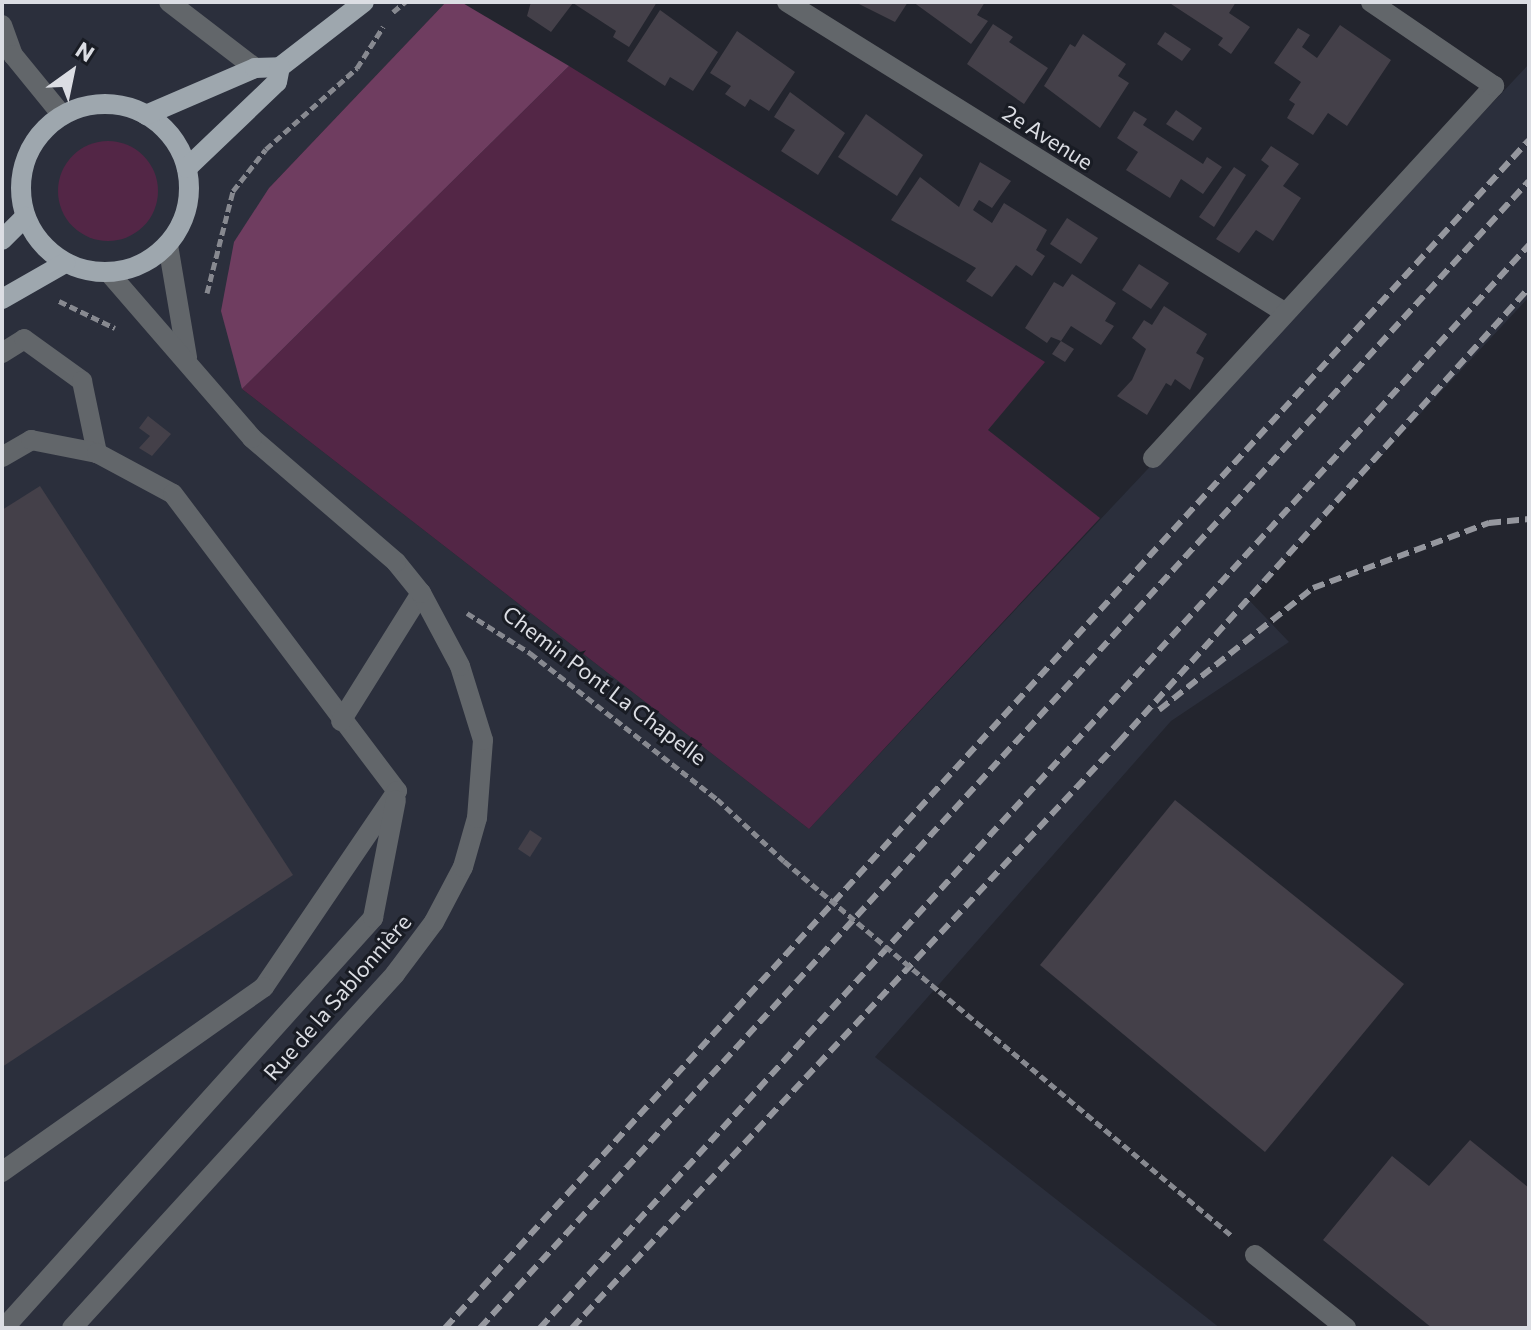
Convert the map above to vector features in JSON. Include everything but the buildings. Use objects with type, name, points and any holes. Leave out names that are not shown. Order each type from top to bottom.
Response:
[{"type":"main road","points":[[146,115],[255,68],[280,67],[364,2]]},
{"type":"main road","points":[[187,168],[277,82],[280,67]]},
{"type":"main road","points":[[90,105],[119,105],[146,115],[173,137],[187,168],[189,195],[183,222],[168,245],[142,265],[109,273],[65,263],[41,244],[25,217],[23,166],[37,136],[62,115],[90,105]]},
{"type":"main road","points":[[2,240],[25,217]]},
{"type":"main road","points":[[2,299],[65,263]]},
{"type":"street","points":[[169,2],[255,68]]},
{"type":"street","name":"2e Avenue","points":[[787,2],[1284,312]]},
{"type":"street","points":[[1153,458],[1494,86],[1371,2]]},
{"type":"street","points":[[2,25],[13,55],[62,115]]},
{"type":"street","points":[[168,245],[184,321],[187,357]]},
{"type":"street","points":[[109,273],[187,357],[252,438],[396,562],[421,593],[341,721]]},
{"type":"street","points":[[2,353],[24,339],[82,381],[97,453]]},
{"type":"street","points":[[2,457],[31,440],[97,453],[173,494],[341,721],[397,791],[373,918],[4,1328]]},
{"type":"street","name":"Rue de la Sablonnière","points":[[72,1328],[395,974],[434,922],[463,867],[477,818],[483,740],[460,666],[421,593]]},
{"type":"street","points":[[2,1172],[264,987],[397,791]]},
{"type":"street","points":[[1255,1255],[1346,1328]]},
{"type":"path","points":[[184,321],[200,309],[207,294],[233,191],[281,133],[357,68],[393,11],[405,2]]},
{"type":"path","points":[[51,297],[145,340],[161,332]]},
{"type":"path","name":"Chemin Pont La Chapelle","points":[[421,593],[463,611],[530,653],[717,799],[784,861],[1255,1255]]},
{"type":"shaded area","points":[[2,2],[446,2],[269,188],[242,389],[809,829],[1529,64],[1529,297],[1248,599],[1289,642],[1171,721],[875,1057],[1220,1328],[2,1328]]},
{"type":"shaded area","points":[[446,2],[461,2],[569,66],[242,389],[221,311],[234,242],[269,188]]},
{"type":"shaded area","points":[[569,66],[1045,362],[988,430],[1100,518],[809,829],[242,389]]},
{"type":"shaded area","points":[[108,141],[136,149],[150,163],[158,191],[150,219],[136,233],[108,241],[80,233],[66,219],[58,191],[66,163],[80,149]]},
{"type":"railway","points":[[445,1328],[1529,140]]},
{"type":"railway","points":[[480,1328],[1529,181]]},
{"type":"railway","points":[[540,1328],[1529,245]]},
{"type":"railway","points":[[572,1328],[1119,742],[1529,288]]},
{"type":"railway","points":[[1159,710],[1313,588],[1489,523],[1529,519]]}]
